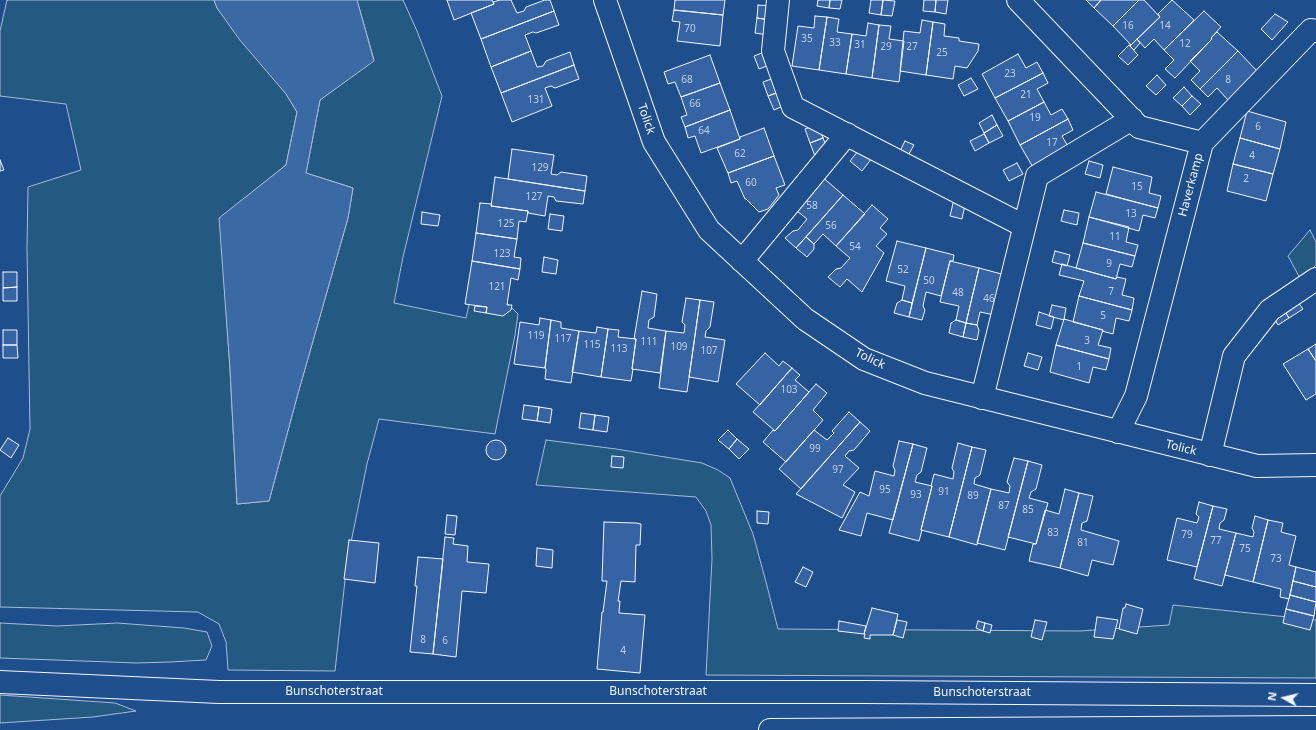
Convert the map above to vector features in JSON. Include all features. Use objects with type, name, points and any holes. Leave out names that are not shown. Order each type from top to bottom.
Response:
[{"type":"street","name":"Tolick","points":[[605,0],[654,142],[709,230],[805,319],[864,359],[925,383],[1210,455],[1257,466],[1316,465]]},
{"type":"street","points":[[778,0],[773,50],[793,107],[1024,226]]},
{"type":"street","name":"Haverkamp","points":[[1018,0],[1139,126],[1202,143],[1136,396],[1118,432]]},
{"type":"street","points":[[1202,143],[1311,30],[1316,31]]},
{"type":"street","points":[[982,398],[1037,176],[1132,119]]},
{"type":"street","points":[[742,261],[847,134]]},
{"type":"street","points":[[1210,455],[1234,356],[1270,310],[1316,279]]},
{"type":"street","name":"Bunschoterstraat","points":[[0,682],[219,692],[865,692],[1316,695]]},
{"type":"street","points":[[770,730],[1316,727]]},
{"type":"shaded area","points":[[7,0],[214,0],[217,8],[286,94],[297,112],[286,165],[220,218],[237,504],[269,501],[348,218],[353,188],[306,173],[320,100],[374,60],[357,0],[403,0],[417,31],[442,96],[403,257],[394,303],[466,318],[471,296],[506,302],[518,314],[495,434],[379,419],[367,464],[347,562],[335,671],[228,670],[226,642],[219,624],[198,612],[0,607],[0,496],[23,458],[30,429],[27,248],[28,187],[81,170],[66,104],[0,96],[0,31]]},
{"type":"shaded area","points":[[214,0],[357,0],[374,61],[320,100],[306,173],[353,188],[348,218],[269,501],[237,504],[230,369],[219,218],[286,165],[297,112],[286,94],[239,39],[217,8]]},
{"type":"shaded area","points":[[1310,230],[1316,242],[1316,265],[1301,280],[1288,256]]},
{"type":"shaded area","points":[[546,440],[616,449],[702,463],[718,470],[730,478],[753,534],[778,629],[1080,631],[1169,625],[1173,605],[1316,620],[1316,678],[706,675],[712,559],[711,525],[706,511],[696,497],[536,485]]},
{"type":"shaded area","points":[[0,623],[57,626],[117,623],[184,628],[207,632],[212,646],[206,660],[137,663],[0,658]]},
{"type":"shaded area","points":[[0,695],[115,703],[136,711],[93,717],[0,723]]},
{"type":"building","points":[[447,0],[492,0],[494,4],[454,20]]},
{"type":"building","points":[[500,0],[511,0],[517,13],[524,11],[526,7],[545,0],[550,0],[554,11],[481,39],[471,13]]},
{"type":"building","points":[[675,0],[725,0],[723,15],[674,10]]},
{"type":"building","points":[[818,0],[830,0],[829,8],[817,6]]},
{"type":"building","points":[[830,0],[842,0],[840,9],[829,8]]},
{"type":"building","points":[[871,0],[883,0],[881,15],[869,13]]},
{"type":"building","points":[[883,0],[895,1],[892,16],[881,15]]},
{"type":"building","points":[[924,0],[936,0],[935,12],[923,11]]},
{"type":"building","points":[[936,0],[948,0],[946,14],[935,12]]},
{"type":"building","points":[[1086,0],[1101,0],[1094,8]]},
{"type":"building","points":[[1101,0],[1139,0],[1113,26],[1094,8]]},
{"type":"building","points":[[1139,0],[1144,0],[1160,17],[1131,45],[1113,26]]},
{"type":"building","points":[[1172,0],[1194,20],[1164,50],[1154,39],[1145,48],[1137,39],[1160,17],[1158,14]]},
{"type":"building","points":[[758,5],[772,6],[770,20],[757,18]]},
{"type":"building","points":[[674,10],[723,15],[720,46],[677,41],[680,22],[672,21]]},
{"type":"building","points":[[554,11],[559,25],[525,35],[531,51],[491,67],[481,39]]},
{"type":"building","points":[[1204,11],[1221,27],[1211,38],[1212,39],[1175,78],[1165,69],[1174,60],[1164,50]]},
{"type":"building","points":[[1275,14],[1288,22],[1272,40],[1261,29]]},
{"type":"building","points":[[815,16],[827,17],[819,70],[792,66],[798,26],[814,28]]},
{"type":"building","points":[[827,17],[839,19],[837,32],[852,34],[846,74],[819,70]]},
{"type":"building","points":[[757,18],[770,20],[768,35],[755,33]]},
{"type":"building","points":[[922,20],[933,22],[926,75],[900,71],[904,31],[920,33]]},
{"type":"building","points":[[933,22],[945,24],[944,36],[959,38],[959,41],[979,44],[978,51],[967,68],[955,66],[953,79],[926,75]]},
{"type":"building","points":[[868,23],[879,25],[872,78],[846,74],[852,34],[866,36]]},
{"type":"building","points":[[879,25],[891,26],[889,39],[904,41],[899,82],[872,78]]},
{"type":"building","points":[[1217,32],[1238,51],[1200,89],[1191,80],[1200,71],[1190,61]]},
{"type":"building","points":[[1137,39],[1140,43],[1134,50],[1130,46]]},
{"type":"building","points":[[1129,45],[1138,55],[1128,65],[1118,56]]},
{"type":"building","points":[[531,51],[537,67],[543,66],[546,61],[570,52],[574,65],[501,93],[491,67]]},
{"type":"building","points":[[767,51],[772,64],[759,69],[754,56]]},
{"type":"building","points":[[1238,51],[1257,71],[1228,100],[1217,88],[1208,97],[1200,89]]},
{"type":"building","points":[[1018,54],[1026,68],[1037,62],[1043,73],[995,98],[982,74]]},
{"type":"building","points":[[710,55],[720,83],[681,97],[675,82],[668,84],[664,72]]},
{"type":"building","points":[[574,65],[579,79],[555,88],[551,86],[545,88],[552,106],[512,122],[501,93]]},
{"type":"building","points":[[1043,73],[1048,83],[1037,89],[1044,102],[1008,121],[995,98]]},
{"type":"building","points":[[1157,75],[1166,85],[1156,95],[1146,86]]},
{"type":"building","points":[[777,77],[782,91],[768,96],[763,82]]},
{"type":"building","points":[[971,78],[978,89],[964,96],[958,85]]},
{"type":"building","points":[[720,83],[730,110],[685,127],[681,117],[687,115],[681,97]]},
{"type":"building","points":[[1184,87],[1192,96],[1182,106],[1173,98]]},
{"type":"building","points":[[782,91],[788,104],[774,110],[768,96]]},
{"type":"building","points":[[1192,96],[1201,104],[1190,115],[1182,106]]},
{"type":"building","points":[[1044,102],[1051,115],[1062,109],[1068,119],[1020,145],[1008,121]]},
{"type":"building","points":[[730,110],[740,139],[701,153],[695,136],[688,138],[685,127]]},
{"type":"building","points":[[1247,111],[1286,122],[1280,149],[1240,138]]},
{"type":"building","points":[[992,115],[997,125],[984,133],[979,123]]},
{"type":"building","points":[[1068,119],[1073,130],[1062,136],[1070,150],[1034,169],[1020,145]]},
{"type":"building","points":[[818,124],[823,138],[810,143],[805,129]]},
{"type":"building","points":[[997,125],[1003,136],[989,143],[984,133]]},
{"type":"building","points":[[764,128],[774,156],[728,173],[717,148]]},
{"type":"building","points":[[984,134],[989,143],[975,151],[970,141]]},
{"type":"building","points":[[823,138],[828,151],[815,156],[810,143]]},
{"type":"building","points":[[1240,138],[1280,149],[1273,174],[1233,164]]},
{"type":"building","points":[[905,141],[914,145],[906,159],[898,155]]},
{"type":"building","points":[[512,149],[554,155],[551,174],[557,175],[561,172],[587,176],[585,191],[508,179]]},
{"type":"building","points":[[858,151],[872,158],[862,171],[850,161]]},
{"type":"building","points":[[774,156],[785,185],[776,188],[779,195],[768,209],[759,212],[745,199],[737,181],[731,183],[728,173]]},
{"type":"building","points":[[0,160],[4,170],[0,171]]},
{"type":"building","points":[[1089,161],[1103,165],[1100,178],[1085,174]]},
{"type":"building","points":[[1017,163],[1023,174],[1009,181],[1003,170]]},
{"type":"building","points":[[1233,164],[1273,174],[1266,201],[1227,191]]},
{"type":"building","points":[[1113,167],[1152,177],[1149,193],[1161,196],[1158,208],[1106,194]]},
{"type":"building","points":[[820,175],[843,195],[796,248],[785,238],[793,231],[798,230],[807,219],[792,207]]},
{"type":"building","points":[[495,177],[585,191],[583,204],[556,201],[554,197],[548,196],[545,216],[528,213],[528,211],[491,206]]},
{"type":"building","points":[[1096,192],[1158,208],[1155,218],[1143,215],[1139,231],[1089,217]]},
{"type":"building","points":[[843,195],[865,214],[836,246],[823,234],[814,244],[806,237]]},
{"type":"building","points":[[954,199],[965,205],[962,219],[950,216]]},
{"type":"building","points":[[480,203],[528,211],[526,222],[519,221],[517,239],[476,233]]},
{"type":"building","points":[[872,205],[888,219],[880,228],[887,234],[876,246],[884,253],[862,292],[847,279],[840,287],[828,277],[836,269],[841,268],[850,258],[836,246]]},
{"type":"building","points":[[1064,210],[1079,213],[1077,225],[1061,221]]},
{"type":"building","points":[[422,212],[440,215],[438,226],[421,224]]},
{"type":"building","points":[[550,214],[564,216],[562,231],[548,229]]},
{"type":"building","points":[[1089,217],[1129,227],[1126,242],[1138,245],[1135,256],[1083,243]]},
{"type":"building","points":[[476,233],[517,239],[514,257],[521,258],[520,269],[472,261]]},
{"type":"building","points":[[806,237],[814,244],[814,249],[807,257],[796,248]]},
{"type":"building","points":[[897,241],[926,248],[912,303],[902,300],[905,286],[886,281]]},
{"type":"building","points":[[1083,243],[1135,256],[1132,267],[1120,264],[1116,279],[1076,268]]},
{"type":"building","points":[[926,248],[954,255],[953,261],[950,261],[941,296],[926,292],[923,306],[925,310],[922,320],[909,317]]},
{"type":"building","points":[[1055,251],[1070,255],[1067,266],[1052,262]]},
{"type":"building","points":[[544,257],[558,260],[556,274],[542,272]]},
{"type":"building","points":[[472,261],[520,269],[518,280],[511,278],[507,305],[512,305],[511,310],[503,316],[486,313],[487,307],[465,304]]},
{"type":"building","points":[[950,261],[979,268],[966,323],[956,320],[959,306],[940,302]]},
{"type":"building","points":[[1062,264],[1116,279],[1117,277],[1126,279],[1122,295],[1134,298],[1132,310],[1079,296],[1084,281],[1059,275]]},
{"type":"building","points":[[979,268],[1009,276],[999,316],[980,312],[977,325],[966,323]]},
{"type":"building","points":[[3,272],[17,272],[17,287],[3,288]]},
{"type":"building","points":[[17,287],[17,301],[3,301],[3,288]]},
{"type":"building","points":[[642,291],[657,294],[654,317],[649,320],[648,328],[666,331],[660,373],[632,369],[636,339],[634,339]]},
{"type":"building","points":[[1079,296],[1132,310],[1129,321],[1116,318],[1113,334],[1073,322]]},
{"type":"building","points":[[686,298],[700,300],[687,392],[659,388],[666,331],[684,333],[685,325],[682,322]]},
{"type":"building","points":[[1295,298],[1303,309],[1289,318],[1282,307]]},
{"type":"building","points":[[700,300],[714,302],[710,327],[706,331],[705,337],[725,340],[718,382],[689,377]]},
{"type":"building","points":[[902,300],[912,303],[909,317],[894,313],[897,303]]},
{"type":"building","points":[[1052,305],[1066,308],[1064,320],[1049,316]]},
{"type":"building","points":[[475,306],[487,307],[486,313],[474,311]]},
{"type":"building","points":[[1282,307],[1289,318],[1278,325],[1272,314]]},
{"type":"building","points":[[1039,312],[1054,317],[1051,329],[1036,325]]},
{"type":"building","points":[[540,318],[551,320],[545,368],[514,364],[520,322],[539,325]]},
{"type":"building","points":[[1064,319],[1103,330],[1098,345],[1111,348],[1109,359],[1056,345]]},
{"type":"building","points":[[551,320],[561,322],[561,328],[579,331],[571,383],[545,379]]},
{"type":"building","points":[[956,320],[966,323],[963,337],[949,333],[951,323]]},
{"type":"building","points":[[966,323],[977,325],[979,330],[977,340],[963,337]]},
{"type":"building","points":[[597,327],[608,329],[601,377],[572,372],[579,331],[596,333]]},
{"type":"building","points":[[608,329],[619,330],[618,337],[636,339],[631,381],[601,377]]},
{"type":"building","points":[[3,330],[17,330],[17,345],[3,345]]},
{"type":"building","points":[[1316,344],[1316,361],[1308,349]]},
{"type":"building","points":[[3,345],[17,345],[18,358],[3,358]]},
{"type":"building","points":[[1056,345],[1109,359],[1106,370],[1093,367],[1089,383],[1050,372]]},
{"type":"building","points":[[1308,349],[1316,361],[1316,394],[1306,400],[1283,364]]},
{"type":"building","points":[[765,353],[779,366],[783,361],[792,368],[760,405],[736,384]]},
{"type":"building","points":[[1028,353],[1042,357],[1038,370],[1024,366]]},
{"type":"building","points":[[792,368],[800,375],[795,380],[809,392],[775,431],[753,412]]},
{"type":"building","points":[[816,384],[827,393],[813,410],[823,420],[786,462],[763,442],[773,430],[775,431]]},
{"type":"building","points":[[524,405],[539,407],[537,421],[522,419]]},
{"type":"building","points":[[539,407],[552,409],[550,423],[537,421]]},
{"type":"building","points":[[849,412],[860,422],[801,489],[779,469],[814,430],[827,440],[834,433],[832,431]]},
{"type":"building","points":[[581,413],[595,415],[593,430],[579,428]]},
{"type":"building","points":[[595,415],[609,417],[607,432],[593,430]]},
{"type":"building","points":[[860,422],[870,431],[854,450],[849,451],[845,456],[859,468],[843,485],[855,492],[842,518],[796,494]]},
{"type":"building","points":[[728,430],[737,439],[729,449],[718,440]]},
{"type":"building","points":[[8,438],[19,445],[11,458],[0,450]]},
{"type":"building","points":[[737,439],[749,449],[739,459],[729,449]]},
{"type":"building","points":[[496,440],[503,443],[506,450],[503,457],[496,460],[489,457],[486,450],[489,443]]},
{"type":"building","points":[[899,441],[913,444],[893,520],[867,513],[861,536],[839,530],[860,492],[869,496],[875,471],[894,476],[895,470],[893,466]]},
{"type":"building","points":[[958,443],[972,447],[949,537],[921,530],[934,474],[953,479],[954,472],[952,468]]},
{"type":"building","points":[[913,444],[927,448],[921,472],[917,475],[915,482],[932,486],[919,541],[889,533]]},
{"type":"building","points":[[972,447],[986,450],[980,475],[975,478],[974,484],[991,489],[977,545],[949,537]]},
{"type":"building","points":[[612,456],[624,457],[623,468],[611,467]]},
{"type":"building","points":[[1014,458],[1028,461],[1005,550],[977,543],[991,489],[1009,493],[1010,486],[1007,482]]},
{"type":"building","points":[[1028,461],[1042,465],[1036,489],[1031,492],[1029,498],[1048,503],[1036,544],[1008,537]]},
{"type":"building","points":[[1065,489],[1079,493],[1060,568],[1029,561],[1033,544],[1036,544],[1045,510],[1059,514]]},
{"type":"building","points":[[1079,493],[1093,496],[1087,521],[1082,523],[1081,530],[1119,541],[1113,565],[1092,560],[1088,576],[1060,568]]},
{"type":"building","points":[[1199,502],[1213,506],[1197,567],[1167,560],[1177,518],[1197,523],[1199,517],[1196,514]]},
{"type":"building","points":[[1213,506],[1227,509],[1224,520],[1220,523],[1219,529],[1236,533],[1222,586],[1194,579]]},
{"type":"building","points":[[757,511],[769,512],[768,524],[757,523]]},
{"type":"building","points":[[447,515],[457,516],[455,535],[445,534]]},
{"type":"building","points":[[1255,516],[1268,520],[1253,582],[1225,575],[1236,533],[1253,537],[1254,532],[1252,528]]},
{"type":"building","points":[[1268,520],[1283,523],[1281,532],[1296,536],[1289,565],[1296,567],[1289,599],[1280,597],[1281,589],[1253,582]]},
{"type":"building","points":[[604,522],[641,524],[640,545],[636,545],[635,582],[621,581],[618,601],[620,601],[619,613],[645,615],[640,673],[597,669],[602,612],[607,581],[602,581]]},
{"type":"building","points":[[445,537],[454,538],[453,544],[468,546],[467,562],[489,564],[486,593],[462,591],[456,657],[433,654]]},
{"type":"building","points":[[349,540],[379,543],[375,583],[344,579]]},
{"type":"building","points":[[537,548],[553,550],[552,568],[536,566]]},
{"type":"building","points":[[418,557],[443,559],[433,654],[410,652],[417,586],[415,586]]},
{"type":"building","points":[[803,567],[813,572],[806,587],[795,582]]},
{"type":"building","points":[[1296,567],[1316,572],[1316,587],[1293,581]]},
{"type":"building","points":[[1293,581],[1316,587],[1316,602],[1290,595]]},
{"type":"building","points":[[1290,595],[1316,602],[1314,616],[1286,609]]},
{"type":"building","points":[[1126,604],[1143,609],[1137,634],[1119,629],[1123,608],[1125,608]]},
{"type":"building","points":[[872,608],[898,614],[893,635],[870,635],[870,639],[864,638]]},
{"type":"building","points":[[1286,609],[1314,616],[1310,630],[1283,623]]},
{"type":"building","points":[[1097,617],[1118,620],[1113,639],[1094,637]]},
{"type":"building","points":[[897,620],[907,622],[903,638],[893,635]]},
{"type":"building","points":[[1035,620],[1047,622],[1042,640],[1031,637]]},
{"type":"building","points":[[839,621],[866,626],[864,634],[838,631]]},
{"type":"building","points":[[978,621],[985,623],[983,631],[976,628]]},
{"type":"building","points":[[985,623],[992,625],[990,633],[983,631]]}]
